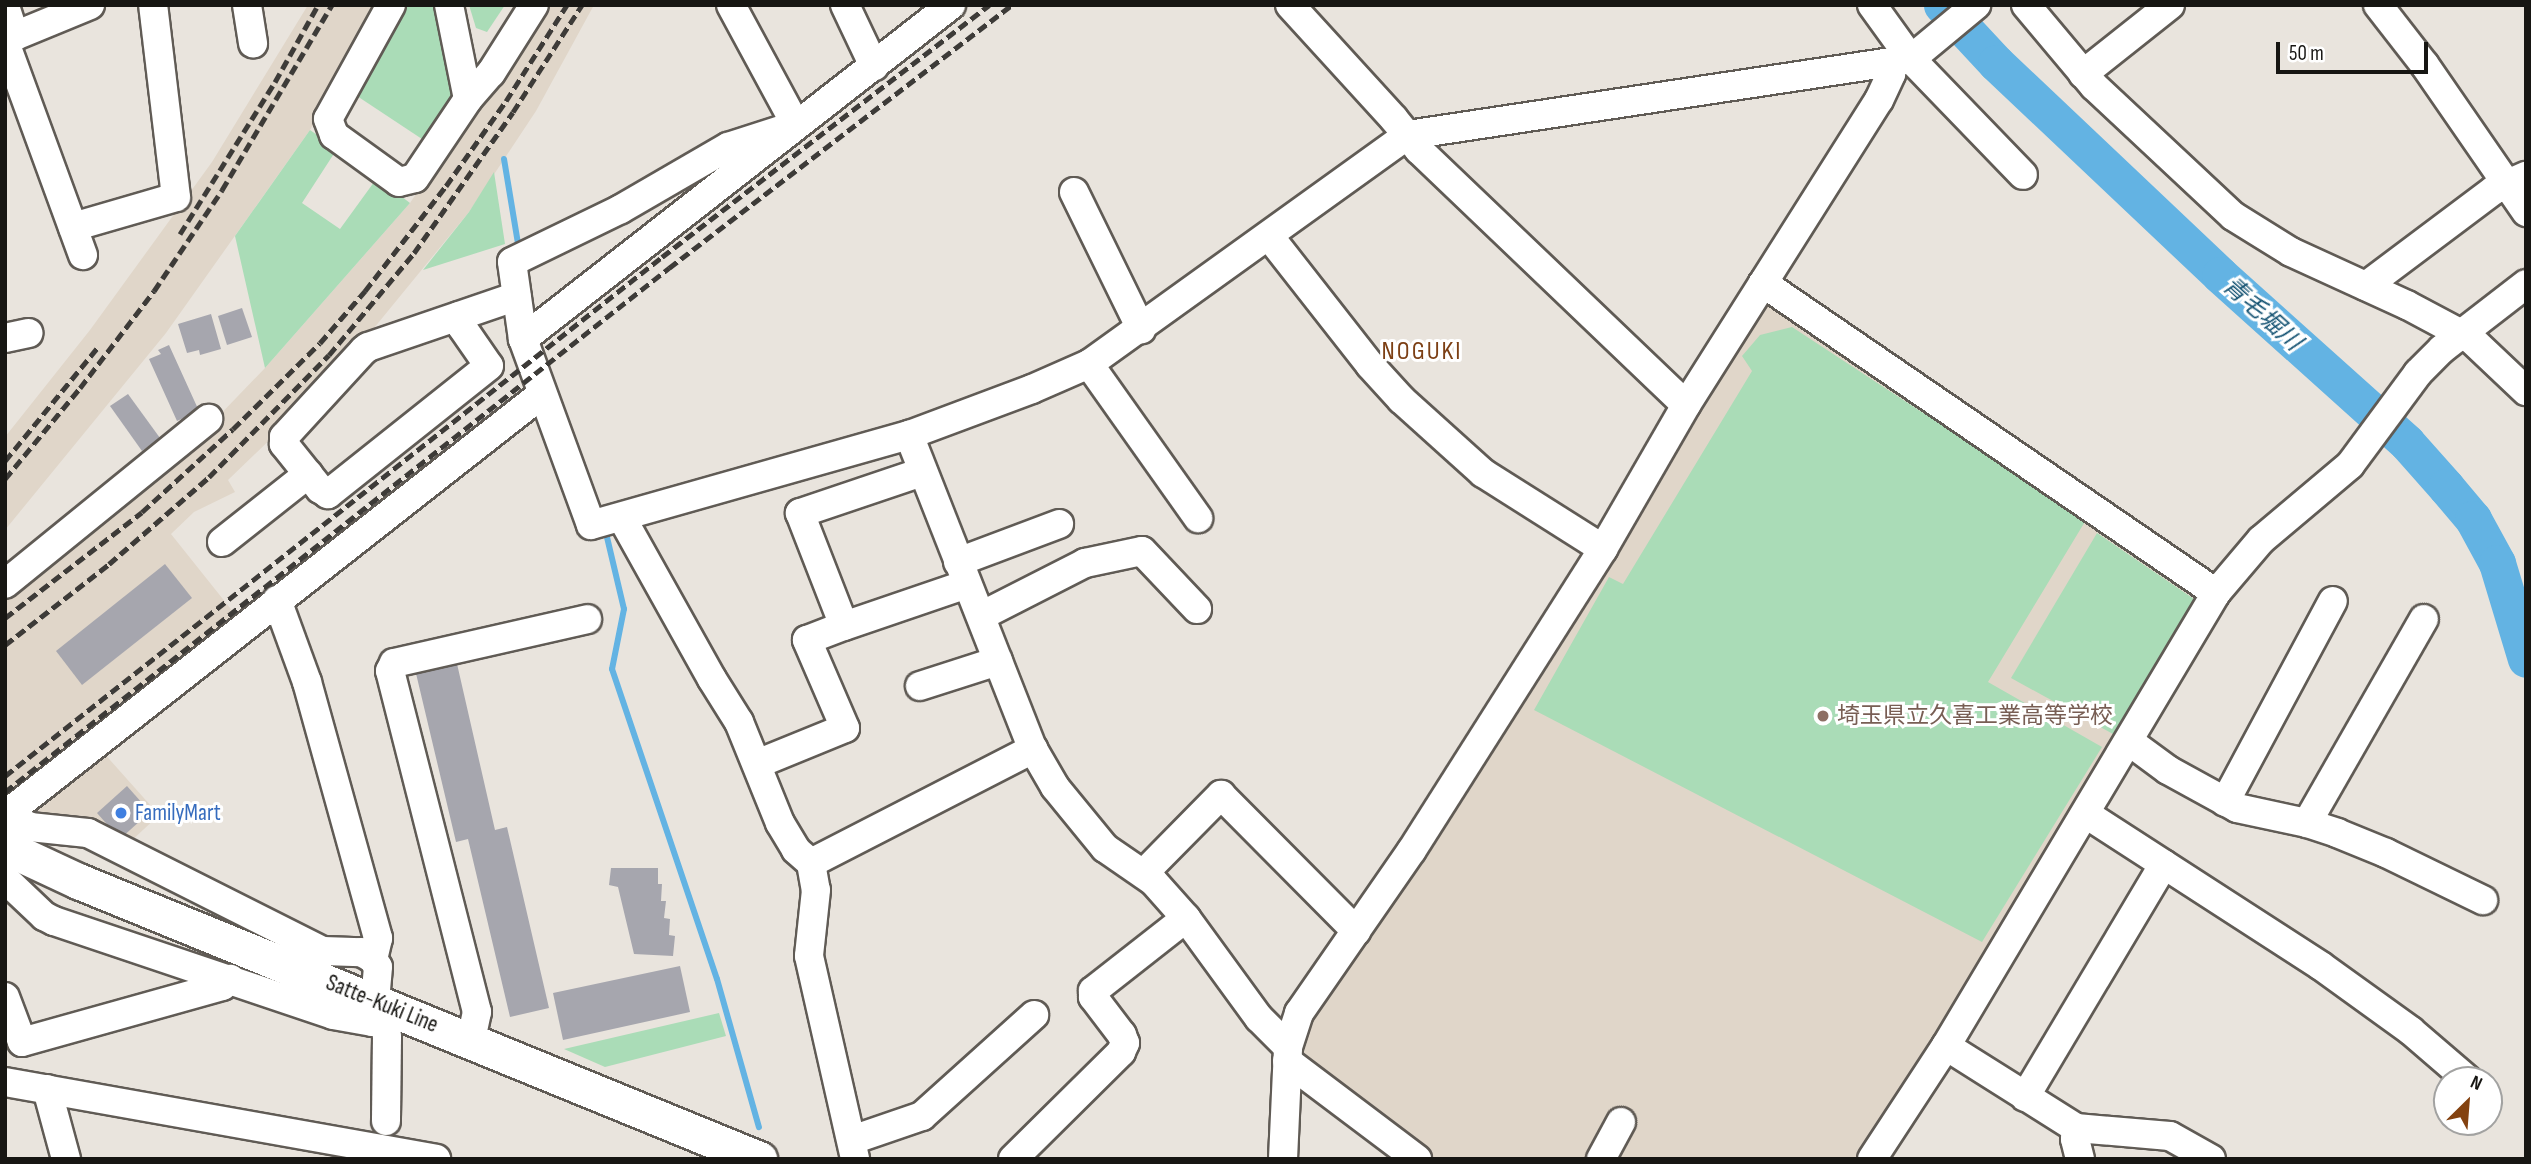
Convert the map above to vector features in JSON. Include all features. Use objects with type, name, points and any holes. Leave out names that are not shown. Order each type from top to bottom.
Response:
[{"type":"main road","name":"Satte-Kuki Line","points":[[5,847],[78,881],[388,1011],[471,1040],[759,1159]]},
{"type":"street","points":[[8,39],[90,5]]},
{"type":"street","points":[[73,227],[176,197],[153,5]]},
{"type":"street","points":[[247,5],[253,44]]},
{"type":"street","points":[[391,5],[328,119],[334,135],[390,178],[408,181],[415,178],[468,99],[491,73],[534,5]]},
{"type":"street","points":[[449,5],[468,99]]},
{"type":"street","points":[[731,5],[803,120]]},
{"type":"street","points":[[751,5],[803,120]]},
{"type":"street","points":[[845,5],[874,66]]},
{"type":"street","points":[[1290,5],[1419,150],[1686,405]]},
{"type":"street","points":[[1872,5],[1906,59],[2023,175]]},
{"type":"street","points":[[1283,1159],[1287,1054],[1299,1013],[1412,850],[1603,549],[1686,405],[1884,92],[1891,74],[1906,59],[1976,5]]},
{"type":"street","points":[[2026,5],[2083,74],[2132,125],[2233,216],[2291,252],[2459,333],[2483,348],[2526,391]]},
{"type":"street","points":[[2083,74],[2170,5]]},
{"type":"street","points":[[2378,5],[2516,180],[2526,212]]},
{"type":"street","points":[[5,6],[8,39],[83,255]]},
{"type":"street","points":[[523,339],[874,66],[935,10]]},
{"type":"street","points":[[803,120],[728,147],[621,209],[512,262],[523,339],[591,525],[909,435],[1032,389],[1089,363],[1141,329],[1408,135],[1906,59]]},
{"type":"street","points":[[2366,286],[2483,198],[2516,180]]},
{"type":"street","points":[[1073,192],[1141,329]]},
{"type":"street","points":[[1269,236],[1370,365],[1402,400],[1483,473],[1603,549]]},
{"type":"street","points":[[1763,283],[2216,593]]},
{"type":"street","points":[[1872,1159],[1946,1046],[2130,742],[2216,593],[2261,540],[2350,465],[2418,373],[2459,333],[2526,284]]},
{"type":"street","points":[[459,316],[462,327],[489,366],[328,494],[284,444],[284,438],[364,350],[459,316],[517,296]]},
{"type":"street","points":[[1089,363],[1198,518]]},
{"type":"street","points":[[386,1121],[388,1011],[380,972],[373,960],[361,952],[323,951],[88,833],[30,827],[5,814],[542,394]]},
{"type":"street","points":[[5,584],[208,419]]},
{"type":"street","points":[[909,435],[1033,749],[1055,787],[1105,848],[1144,873],[1186,918],[1287,1054],[1418,1159]]},
{"type":"street","points":[[844,626],[800,513],[922,471]]},
{"type":"street","points":[[222,542],[308,474]]},
{"type":"street","points":[[622,518],[739,722],[779,823],[796,850],[811,863],[816,890],[810,956],[831,1044],[841,1105],[854,1149],[922,1116],[1034,1015]]},
{"type":"street","points":[[757,764],[845,728],[807,640],[963,573],[1059,524]]},
{"type":"street","points":[[981,616],[1085,563],[1142,551],[1197,609]]},
{"type":"street","points":[[277,600],[307,682],[377,937],[373,960]]},
{"type":"street","points":[[2225,802],[2333,601]]},
{"type":"street","points":[[471,1040],[477,1013],[390,671],[394,663],[587,619]]},
{"type":"street","points":[[2306,823],[2424,619]]},
{"type":"street","points":[[920,687],[998,661]]},
{"type":"street","points":[[2130,742],[2168,770],[2225,802],[2264,815],[2306,823],[2386,853],[2483,900]]},
{"type":"street","points":[[811,863],[1033,749]]},
{"type":"street","points":[[1144,873],[1221,795],[1356,931]]},
{"type":"street","points":[[2086,814],[2333,974],[2411,1031],[2452,1066]]},
{"type":"street","points":[[2025,1097],[2164,864]]},
{"type":"street","points":[[5,879],[44,916],[54,920],[333,1015],[388,1011]]},
{"type":"street","points":[[1013,1159],[1121,1052],[1125,1043],[1122,1035],[1093,997],[1093,991],[1186,918]]},
{"type":"street","points":[[5,997],[22,1042],[222,986],[230,979]]},
{"type":"street","points":[[1946,1046],[2076,1128],[2171,1136],[2211,1159]]},
{"type":"street","points":[[5,1082],[388,1154],[436,1159]]},
{"type":"street","points":[[47,1089],[66,1159]]},
{"type":"street","points":[[1601,1159],[1621,1122]]},
{"type":"street","points":[[2076,1128],[2075,1139],[2080,1159]]},
{"type":"shaded area","points":[[308,5],[381,5],[310,130],[166,333],[5,530],[5,437],[90,330],[212,162]]},
{"type":"shaded area","points":[[548,5],[594,5],[536,111],[469,212],[329,383],[228,480],[235,492],[194,512],[171,534],[238,618],[5,801],[5,592],[211,424],[265,368],[410,203],[470,113],[494,92]]},
{"type":"shaded area","name":"埼玉県立久喜工業高等学校","points":[[1766,299],[2205,596],[1859,1159],[1430,1159],[1294,1056],[1303,1020]]},
{"type":"shaded area","points":[[102,751],[159,815],[128,844],[23,813]]},
{"type":"green space","points":[[406,5],[437,5],[459,96],[428,143],[354,94]]},
{"type":"green space","points":[[469,5],[505,5],[487,32],[476,28]]},
{"type":"green space","points":[[310,130],[337,149],[302,203],[340,229],[377,178],[410,203],[265,368],[235,236]]},
{"type":"green space","points":[[494,172],[505,244],[423,270],[469,212]]},
{"type":"green space","points":[[1792,327],[2086,520],[1988,682],[2102,747],[1982,942],[1534,710],[1609,577],[1623,584],[1752,371],[1742,356],[1760,335]]},
{"type":"green space","points":[[2097,533],[2194,599],[2113,734],[2011,678]]},
{"type":"green space","points":[[719,1013],[726,1036],[605,1067],[564,1049]]},
{"type":"building","points":[[242,308],[252,337],[227,345],[218,316]]},
{"type":"building","points":[[211,314],[221,349],[200,355],[199,350],[187,353],[178,324]]},
{"type":"building","points":[[169,345],[199,411],[177,421],[149,359],[161,354],[158,350]]},
{"type":"building","points":[[128,394],[160,438],[142,451],[110,406]]},
{"type":"building","points":[[165,564],[192,598],[82,685],[56,651]]},
{"type":"building","points":[[455,655],[495,830],[507,827],[549,1008],[510,1017],[468,839],[456,842],[414,665]]},
{"type":"building","points":[[127,786],[150,812],[120,839],[97,813]]},
{"type":"building","points":[[611,868],[658,868],[658,884],[662,884],[661,901],[666,901],[664,918],[670,919],[669,935],[675,936],[673,956],[634,954],[618,887],[609,885]]},
{"type":"building","points":[[680,966],[690,1012],[563,1040],[553,993]]},
{"type":"waterway","name":"青毛堀川","points":[[1942,5],[1996,63],[2220,275],[2407,443],[2473,519],[2497,563],[2526,659]]},
{"type":"waterway","points":[[504,159],[519,250]]},
{"type":"waterway","points":[[606,533],[624,609],[612,669],[717,979],[759,1127]]},
{"type":"railway","points":[[180,234],[275,82],[318,5]]},
{"type":"railway","points":[[5,479],[80,388],[154,291],[222,190],[332,5]]},
{"type":"railway","points":[[5,618],[142,512],[233,429],[320,343],[365,291],[446,186],[506,101],[567,5]]},
{"type":"railway","points":[[5,645],[109,564],[209,477],[329,355],[414,253],[513,112],[582,5]]},
{"type":"railway","points":[[5,776],[662,257],[989,5]]},
{"type":"railway","points":[[5,792],[669,268],[1012,5]]},
{"type":"railway","points":[[5,461],[98,347]]},
{"type":"place","name":"埼玉県立久喜工業高等学校","points":[[1823,716]]},
{"type":"place","name":"FamilyMart","points":[[121,813]]},
{"type":"district","name":"NOGUKI","points":[[1422,352]]}]
